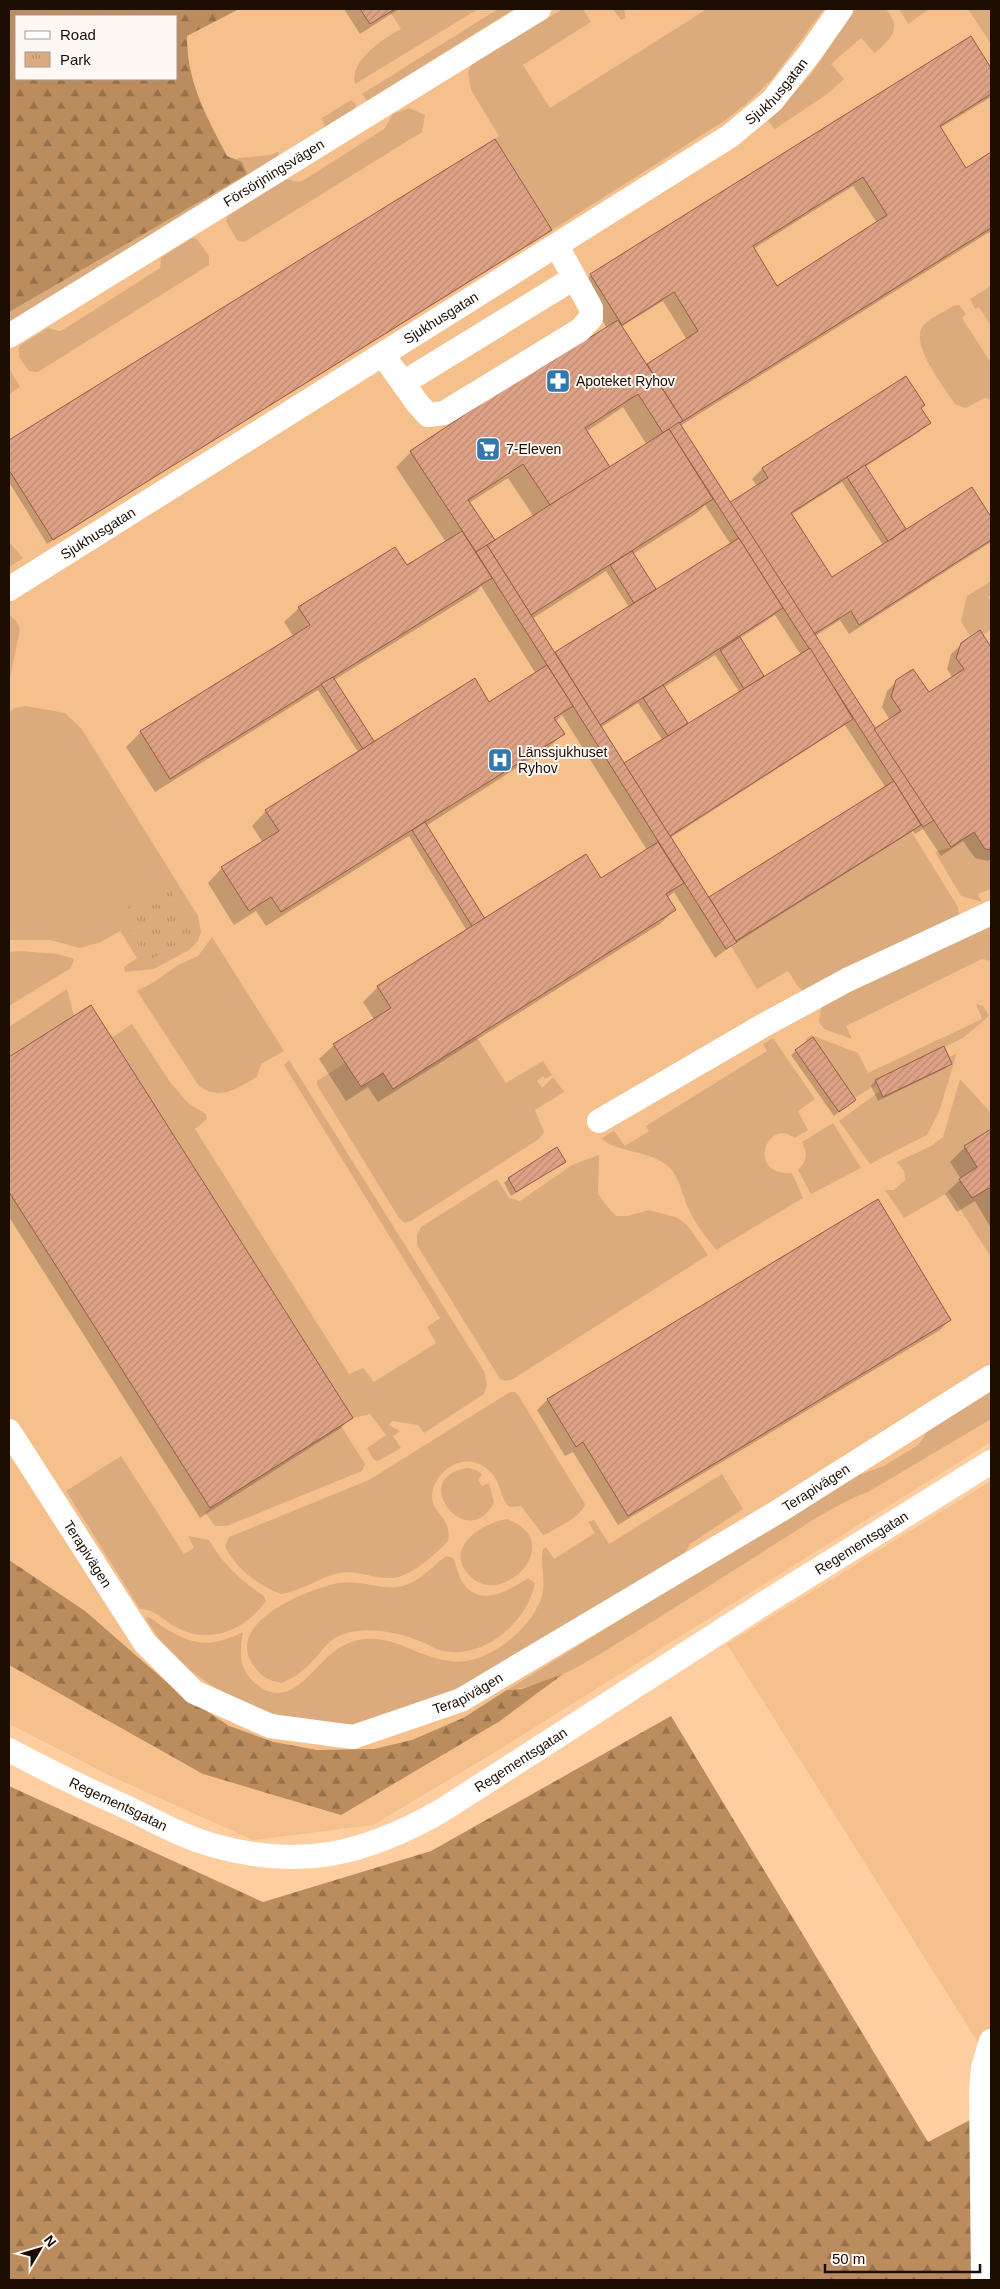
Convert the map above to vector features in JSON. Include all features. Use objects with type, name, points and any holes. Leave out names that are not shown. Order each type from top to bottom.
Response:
[{"type":"street","name":"Försörjningsvägen","points":[[9,336],[398,94],[539,9]]},
{"type":"street","name":"Sjukhusgatan","points":[[9,588],[730,136],[772,101],[810,53],[841,9]]},
{"type":"street","points":[[383,355],[428,415],[444,413],[580,330],[591,318],[591,308],[557,246]]},
{"type":"street","points":[[403,383],[574,278]]},
{"type":"street","points":[[599,1121],[847,980],[991,912]]},
{"type":"street","name":"Terapivägen","points":[[9,1431],[145,1643],[194,1692],[270,1726],[353,1737],[461,1700],[779,1511],[991,1377]]},
{"type":"street","name":"Regementsgatan","points":[[9,1750],[121,1805],[210,1844],[250,1854],[298,1858],[372,1844],[407,1830],[441,1811],[752,1611],[991,1462]]},
{"type":"street","points":[[983,2280],[981,2090],[983,2068],[991,2041]]},
{"type":"shaded area","name":"Länssjukhuset Ryhov","points":[[9,9],[991,9],[991,1442],[492,1754],[373,1825],[253,1840],[117,1779],[9,1724]]},
{"type":"shaded area","points":[[991,1481],[991,2058],[989,2060],[727,1644]]},
{"type":"green space","points":[[9,9],[239,9],[187,36],[190,69],[205,112],[227,156],[242,162],[247,174],[9,312]]},
{"type":"green space","points":[[395,9],[478,9],[355,84],[357,67],[362,59],[377,44],[401,29],[390,12]]},
{"type":"green space","points":[[498,9],[514,9],[367,101],[362,94]]},
{"type":"green space","points":[[563,9],[583,9],[591,22],[523,65],[550,108],[707,9],[824,9],[773,78],[746,104],[724,121],[552,230],[495,139],[499,136],[471,90],[468,72],[473,62]]},
{"type":"green space","points":[[613,9],[624,9],[626,18],[621,20]]},
{"type":"green space","points":[[855,9],[886,9],[894,22],[893,33],[890,38],[875,53],[861,38],[831,64],[844,79],[826,95],[775,129],[768,121],[812,73]]},
{"type":"green space","points":[[899,9],[929,9],[908,24]]},
{"type":"green space","points":[[968,9],[991,9],[991,44]]},
{"type":"green space","points":[[351,100],[356,104],[355,108],[325,127],[322,118]]},
{"type":"green space","points":[[409,108],[425,115],[422,132],[246,241],[237,240],[226,221],[228,216],[286,179],[298,182],[304,180],[384,129],[393,114]]},
{"type":"green space","points":[[279,153],[278,156],[9,323],[9,307],[227,164],[239,158],[271,155]]},
{"type":"green space","points":[[192,238],[197,239],[209,256],[209,265],[41,370],[37,372],[29,371],[19,357],[19,347],[22,344],[48,328],[60,331],[66,328],[160,268],[161,258]]},
{"type":"green space","points":[[991,286],[991,326],[979,307],[975,309],[970,299]]},
{"type":"green space","points":[[959,305],[966,314],[962,318],[991,363],[991,400],[985,398],[966,408],[956,405],[930,365],[920,342],[920,333],[927,322],[953,306]]},
{"type":"green space","points":[[9,368],[20,387],[9,394]]},
{"type":"green space","points":[[9,542],[23,558],[9,567]]},
{"type":"green space","points":[[991,581],[991,595],[988,597],[991,602],[991,630],[983,635],[980,630],[970,636],[961,621],[967,596]]},
{"type":"green space","points":[[9,614],[17,622],[20,630],[9,682]]},
{"type":"green space","points":[[26,706],[65,713],[81,728],[198,916],[201,932],[198,941],[189,950],[154,969],[125,972],[124,967],[137,958],[120,931],[101,942],[80,948],[50,940],[9,940],[9,712],[15,708]]},
{"type":"green space","points":[[911,831],[958,907],[960,920],[804,992],[788,971],[757,989],[731,946],[736,941]]},
{"type":"green space","points":[[974,832],[985,849],[991,850],[991,889],[978,894],[982,902],[961,896],[935,852],[951,847]]},
{"type":"green space","points":[[166,883],[196,932],[148,961],[119,913]]},
{"type":"green space","points":[[991,920],[991,961],[982,959],[846,1026],[852,1039],[824,1029],[819,1022],[821,1008],[826,1002]]},
{"type":"green space","points":[[212,937],[284,1051],[261,1064],[257,1077],[235,1089],[222,1093],[215,1093],[199,1086],[137,991],[154,982],[178,965],[198,956]]},
{"type":"green space","points":[[9,952],[58,954],[74,959],[71,968],[9,1006]]},
{"type":"green space","points":[[67,989],[74,1016],[9,1057],[9,1027]]},
{"type":"green space","points":[[976,1004],[983,1006],[989,1016],[963,1038],[875,1080],[877,1084],[855,1098],[813,1038],[806,1042],[806,1039],[811,1035],[858,1053],[868,1073],[982,1019]]},
{"type":"green space","points":[[132,1024],[170,1082],[188,1103],[206,1114],[207,1119],[195,1129],[349,1374],[363,1368],[374,1382],[436,1343],[427,1327],[440,1318],[284,1065],[289,1060],[484,1371],[487,1385],[484,1394],[424,1433],[418,1425],[392,1421],[389,1425],[400,1431],[393,1436],[401,1448],[378,1461],[374,1460],[367,1448],[386,1435],[370,1414],[353,1418],[111,1038]]},
{"type":"green space","points":[[476,1036],[506,1083],[543,1061],[552,1075],[545,1079],[543,1076],[537,1081],[542,1088],[553,1077],[564,1092],[535,1110],[544,1132],[539,1139],[405,1223],[399,1218],[317,1085],[317,1081],[345,1063],[360,1087],[383,1073],[393,1089]]},
{"type":"green space","points":[[773,1038],[815,1099],[798,1111],[808,1130],[795,1138],[785,1133],[776,1135],[769,1140],[765,1148],[765,1157],[769,1166],[777,1171],[792,1173],[803,1198],[716,1250],[693,1217],[679,1183],[669,1167],[652,1157],[607,1143],[602,1138],[614,1131],[625,1146],[649,1131],[646,1126],[767,1051],[763,1044]]},
{"type":"green space","points":[[957,1053],[939,1112],[927,1135],[870,1164],[839,1121],[880,1091],[883,1097],[952,1064],[949,1057]]},
{"type":"green space","points":[[960,1079],[991,1113],[991,1129],[964,1146],[977,1167],[959,1179],[972,1198],[989,1188],[991,1190],[991,1257],[949,1192],[904,1218],[885,1190],[894,1190],[905,1180],[904,1171],[897,1162],[931,1146],[943,1137]]},
{"type":"green space","points":[[833,1123],[861,1168],[811,1194],[798,1170],[806,1157],[802,1142]]},
{"type":"green space","points":[[599,1155],[598,1194],[611,1211],[617,1216],[627,1216],[649,1210],[678,1218],[688,1226],[708,1255],[513,1379],[505,1381],[500,1379],[417,1245],[417,1235],[421,1227],[497,1179],[509,1198],[520,1201],[572,1165]]},
{"type":"green space","points":[[991,1387],[991,1419],[868,1492],[842,1503],[817,1517],[587,1662],[540,1684],[507,1690],[845,1480],[884,1466],[918,1445],[934,1423]]},
{"type":"green space","points":[[510,1392],[515,1392],[518,1395],[585,1504],[583,1509],[574,1518],[547,1534],[543,1535],[521,1506],[510,1507],[506,1503],[497,1481],[488,1470],[473,1462],[465,1462],[457,1463],[442,1473],[437,1480],[432,1496],[435,1507],[447,1526],[448,1541],[430,1558],[406,1574],[398,1577],[384,1578],[343,1572],[281,1594],[248,1575],[229,1554],[225,1546],[229,1537],[369,1480]]},
{"type":"green space","points":[[341,1426],[365,1464],[362,1471],[227,1526],[215,1526],[205,1512],[210,1508]]},
{"type":"green space","points":[[121,1456],[184,1554],[194,1548],[188,1536],[209,1540],[220,1557],[233,1571],[264,1596],[266,1601],[257,1612],[236,1627],[224,1632],[200,1635],[187,1632],[155,1613],[140,1609],[66,1491]]},
{"type":"green space","points":[[467,1468],[482,1474],[478,1480],[482,1486],[489,1483],[494,1502],[483,1516],[471,1520],[458,1517],[448,1509],[442,1497],[442,1485],[450,1475]]},
{"type":"green space","points":[[722,1474],[743,1509],[690,1544],[685,1552],[440,1703],[354,1725],[288,1719],[238,1700],[209,1684],[189,1669],[160,1640],[146,1619],[147,1617],[152,1619],[184,1638],[202,1643],[221,1641],[243,1632],[241,1658],[248,1676],[266,1690],[278,1693],[290,1690],[300,1684],[329,1655],[339,1648],[360,1640],[384,1640],[436,1658],[453,1661],[462,1662],[478,1658],[503,1645],[533,1615],[543,1591],[543,1549],[546,1547],[554,1559],[595,1533],[588,1522],[594,1520],[609,1544]]},
{"type":"green space","points":[[507,1519],[524,1529],[531,1542],[531,1555],[524,1568],[513,1578],[500,1584],[485,1585],[472,1578],[463,1568],[462,1549],[476,1532],[486,1526]]},
{"type":"green space","points":[[446,1556],[453,1558],[463,1584],[473,1593],[481,1595],[497,1594],[514,1587],[528,1578],[535,1583],[523,1612],[500,1636],[486,1645],[471,1650],[455,1652],[439,1650],[414,1639],[368,1630],[343,1634],[332,1640],[304,1670],[282,1683],[264,1677],[252,1663],[247,1648],[250,1634],[260,1621],[291,1600],[325,1586],[346,1582],[387,1587],[403,1586],[420,1577]]},
{"type":"green space","points":[[9,1560],[85,1611],[178,1692],[229,1726],[274,1742],[317,1750],[374,1749],[412,1740],[463,1718],[507,1690],[522,1689],[563,1674],[500,1721],[341,1815],[203,1774],[9,1665]]},
{"type":"green space","points":[[671,1716],[928,2142],[991,2109],[991,2280],[9,2280],[9,1786],[263,1902],[431,1851]]},
{"type":"building","points":[[360,9],[395,9],[370,24]]},
{"type":"building","points":[[971,36],[991,68],[991,94],[940,126],[966,168],[991,152],[991,228],[683,421],[647,364],[698,331],[674,292],[622,325],[590,274]],"holes":[[[863,177],[887,215],[777,286],[753,246]]]},
{"type":"building","points":[[495,139],[552,230],[53,540],[9,470],[9,440]]},
{"type":"building","points":[[618,320],[683,421],[663,433],[638,394],[585,428],[610,467],[550,505],[523,464],[468,500],[495,540],[476,552],[410,451],[538,366],[539,369]]},
{"type":"building","points":[[906,376],[925,405],[921,408],[931,423],[791,513],[832,577],[972,487],[991,517],[991,540],[859,625],[851,611],[814,634],[729,503],[768,478],[762,468]]},
{"type":"building","points":[[679,422],[934,820],[923,827],[669,429]]},
{"type":"building","points":[[669,429],[713,499],[531,615],[487,545]]},
{"type":"building","points":[[865,465],[906,529],[888,541],[847,477]]},
{"type":"building","points":[[462,531],[492,578],[170,779],[140,731],[310,625],[298,607],[395,547],[407,565]]},
{"type":"building","points":[[739,538],[783,608],[600,725],[555,652]]},
{"type":"building","points":[[487,545],[737,942],[726,949],[476,552]]},
{"type":"building","points":[[632,551],[656,589],[634,603],[610,565]]},
{"type":"building","points":[[980,630],[991,647],[991,850],[985,849],[974,832],[951,847],[874,729],[901,711],[891,697],[896,680],[913,669],[929,692],[964,669],[956,658],[961,643]]},
{"type":"building","points":[[740,637],[764,676],[744,689],[720,650]]},
{"type":"building","points":[[810,648],[853,719],[670,836],[624,763]]},
{"type":"building","points":[[547,665],[573,706],[554,718],[565,734],[281,912],[271,897],[249,911],[221,867],[279,831],[265,810],[475,678],[489,702]]},
{"type":"building","points":[[333,677],[374,741],[363,749],[321,684]]},
{"type":"building","points":[[663,685],[688,723],[668,736],[643,698]]},
{"type":"building","points":[[894,781],[921,825],[736,941],[709,897]]},
{"type":"building","points":[[425,822],[485,919],[472,926],[412,830]]},
{"type":"building","points":[[658,842],[684,883],[666,894],[676,910],[393,1089],[383,1073],[361,1087],[333,1044],[391,1008],[377,986],[586,854],[601,878]]},
{"type":"building","points":[[91,1005],[353,1418],[210,1508],[9,1192],[9,1057]]},
{"type":"building","points":[[813,1037],[856,1100],[839,1112],[795,1050]]},
{"type":"building","points":[[944,1046],[952,1064],[883,1097],[875,1080]]},
{"type":"building","points":[[991,1129],[991,1190],[989,1188],[972,1198],[959,1179],[977,1167],[964,1146]]},
{"type":"building","points":[[557,1147],[566,1162],[516,1192],[508,1178]]},
{"type":"building","points":[[878,1199],[951,1320],[628,1516],[583,1442],[576,1447],[547,1399]]},
{"type":"place","name":"Apoteket Ryhov","points":[[558,381]]},
{"type":"place","name":"7-Eleven","points":[[488,449]]},
{"type":"place","name":"Länssjukhuset Ryhov","points":[[500,760]]}]
